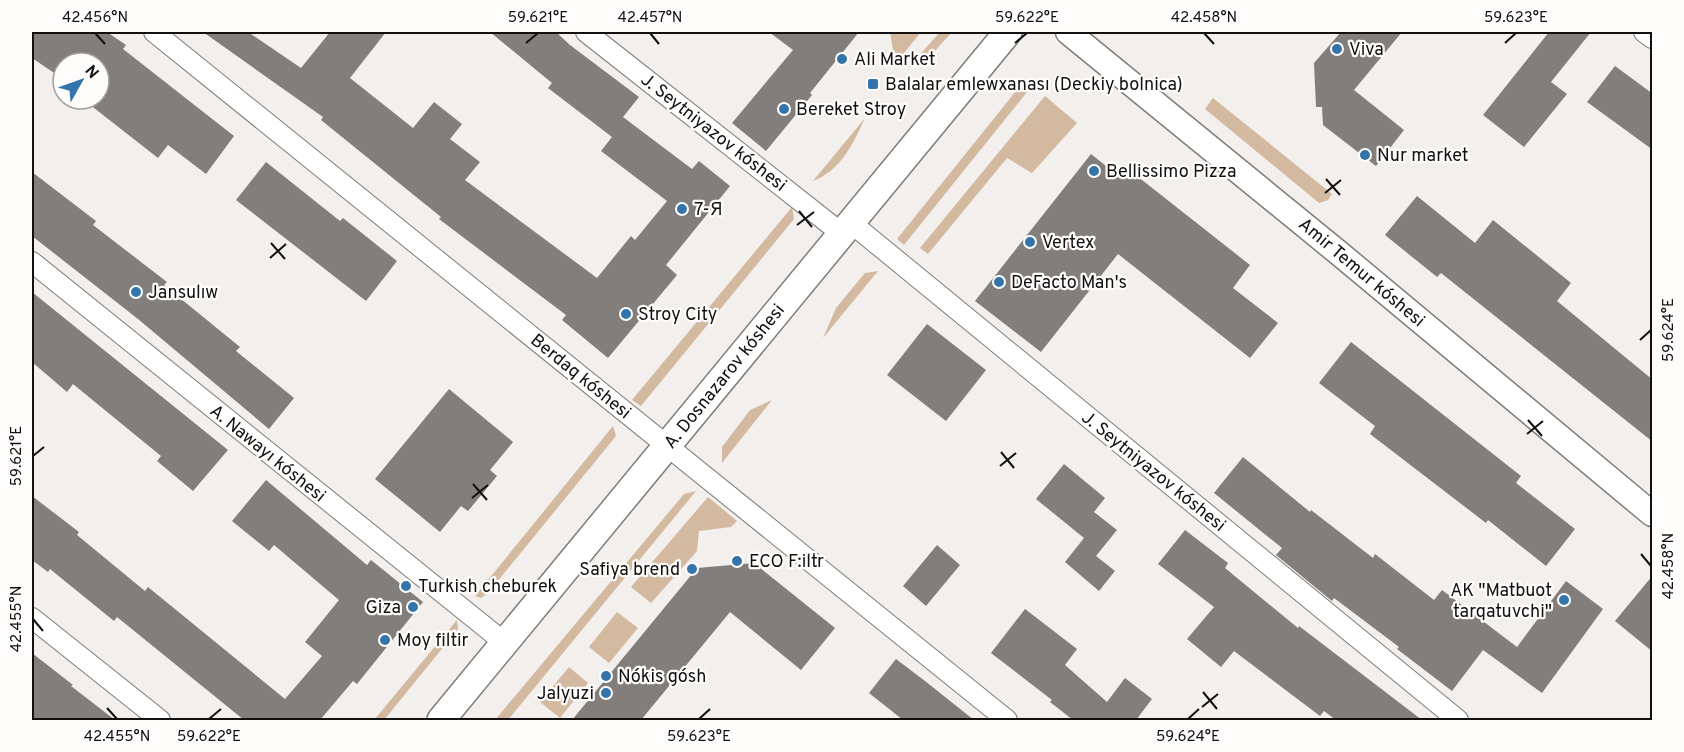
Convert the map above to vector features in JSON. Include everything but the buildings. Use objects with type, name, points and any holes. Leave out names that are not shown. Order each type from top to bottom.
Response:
[{"type":"main road","name":"A. Dosnazarov kóshesi","points":[[441,720],[1008,32]]},
{"type":"street","name":"Berdaq kóshesi","points":[[154,32],[1007,720]]},
{"type":"street","name":"J. Seytniyazov kóshesi","points":[[586,32],[846,227],[1458,720]]},
{"type":"street","name":"Amir Temur kóshesi","points":[[1068,32],[1350,261],[1653,514]]},
{"type":"street","points":[[1644,32],[1653,38]]},
{"type":"street","name":"A. Nawayı kóshesi","points":[[32,262],[505,643]]},
{"type":"street","points":[[32,618],[160,720]]},
{"type":"shaded area","points":[[890,32],[921,32],[900,58],[893,50]]},
{"type":"shaded area","points":[[940,32],[952,32],[933,53],[908,68]]},
{"type":"shaded area","points":[[1024,81],[1031,87],[904,245],[897,239]]},
{"type":"shaded area","points":[[1045,96],[1077,123],[1032,173],[1007,158],[928,254],[920,248]]},
{"type":"shaded area","points":[[1213,98],[1332,194],[1328,200],[1319,203],[1205,109]]},
{"type":"shaded area","points":[[865,118],[851,146],[839,163],[813,181]]},
{"type":"shaded area","points":[[792,207],[794,219],[641,406],[632,400]]},
{"type":"shaded area","points":[[878,271],[823,338],[836,308],[865,273]]},
{"type":"shaded area","points":[[772,400],[722,463],[722,447],[750,410]]},
{"type":"shaded area","points":[[613,426],[616,436],[488,593],[481,598],[475,596]]},
{"type":"shaded area","points":[[696,491],[508,720],[495,720],[684,494]]},
{"type":"shaded area","points":[[708,497],[737,521],[731,527],[699,531],[697,551],[651,603],[631,587]]},
{"type":"shaded area","points":[[617,612],[638,628],[609,663],[589,647]]},
{"type":"shaded area","points":[[457,620],[458,629],[384,720],[374,720]]},
{"type":"shaded area","points":[[569,667],[588,683],[560,718],[540,702]]},
{"type":"place","name":"Viva","points":[[1337,49]]},
{"type":"place","name":"Ali Market","points":[[842,59]]},
{"type":"place","name":"Balalar emlewxanası (Deckiy bolnica)","points":[[873,84]]},
{"type":"place","name":"Bereket Stroy","points":[[784,109]]},
{"type":"place","name":"Nur market","points":[[1365,155]]},
{"type":"place","name":"Bellissimo Pizza","points":[[1094,171]]},
{"type":"place","name":"7-Я","points":[[682,209]]},
{"type":"place","name":"Vertex","points":[[1030,242]]},
{"type":"place","name":"DeFacto Man's","points":[[999,282]]},
{"type":"place","name":"Jansulıw","points":[[136,292]]},
{"type":"place","name":"Stroy City","points":[[626,314]]},
{"type":"place","name":"ECO F:iltr","points":[[737,561]]},
{"type":"place","name":"Safiya brend","points":[[692,569]]},
{"type":"place","name":"Turkish cheburek","points":[[406,586]]},
{"type":"place","name":"AK \"Matbuot tarqatuvchi\"","points":[[1564,600]]},
{"type":"place","name":"Giza","points":[[413,607]]},
{"type":"place","name":"Moy filtir","points":[[385,640]]},
{"type":"place","name":"Nókis gósh","points":[[606,676]]},
{"type":"place","name":"Jalyuzi","points":[[606,693]]}]
